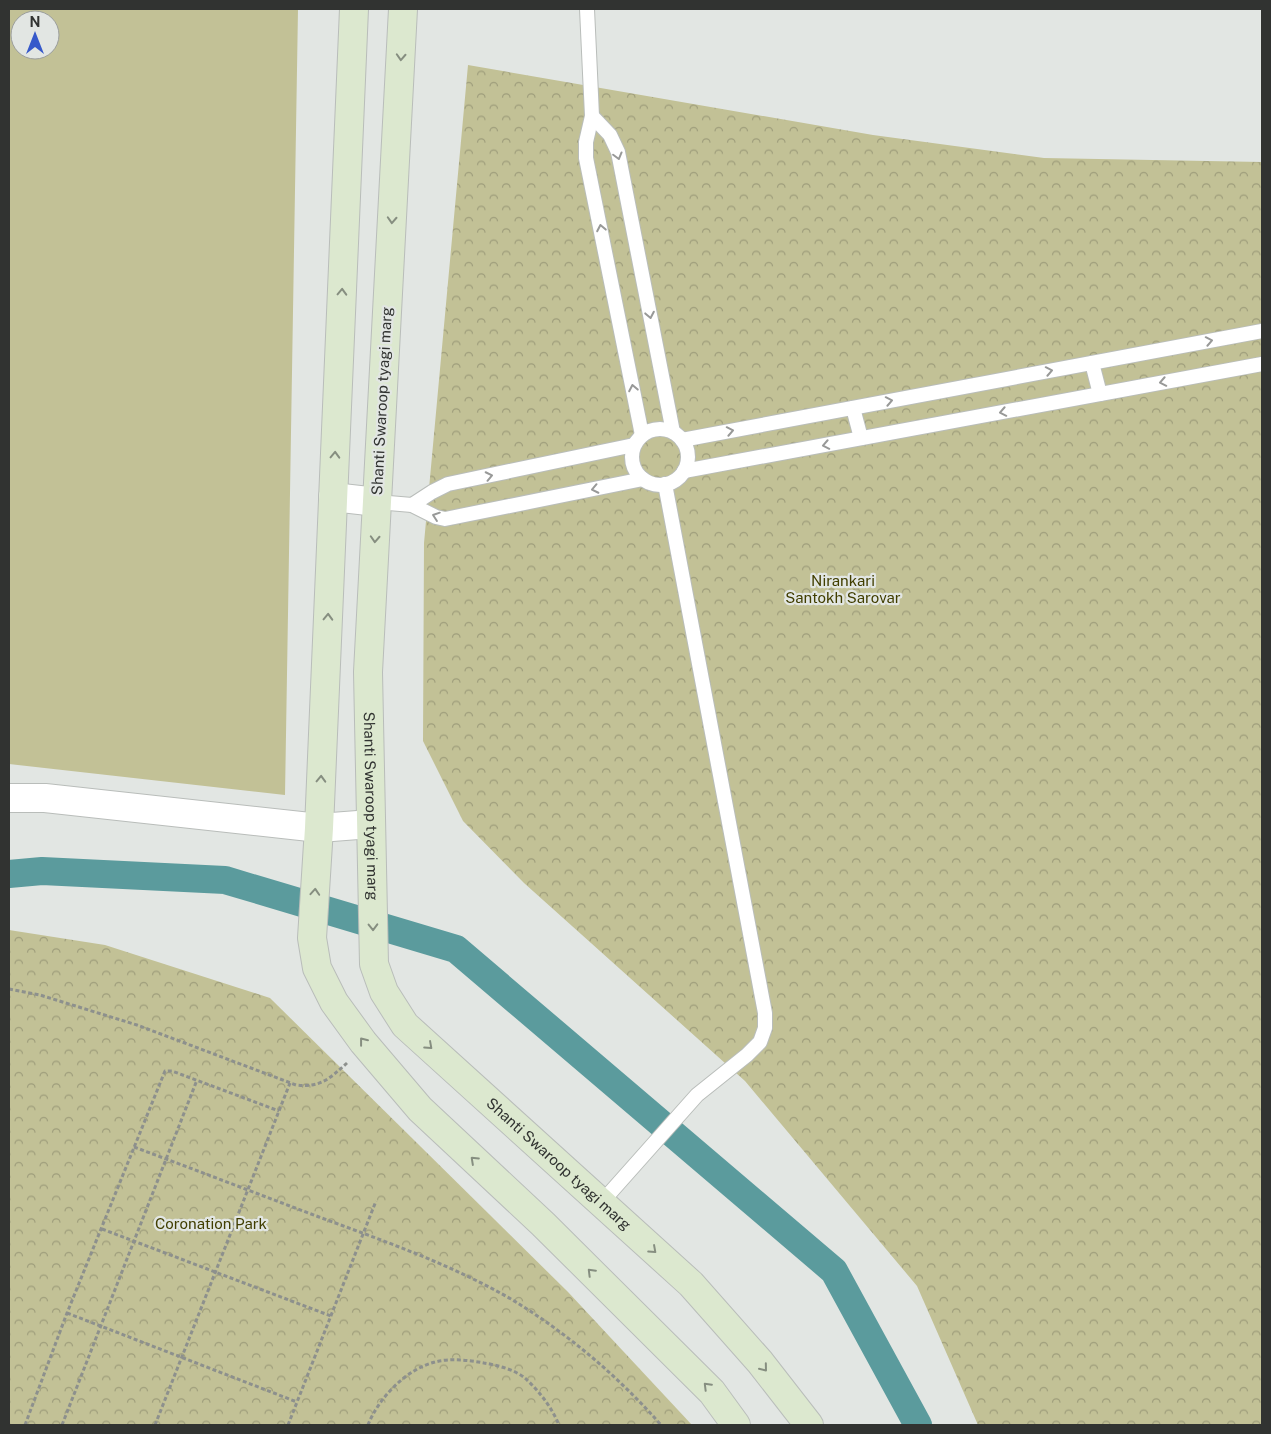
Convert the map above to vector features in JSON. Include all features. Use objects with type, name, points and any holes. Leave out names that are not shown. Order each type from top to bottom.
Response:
[{"type":"main road","points":[[354,9],[312,938],[317,968],[334,1002],[367,1046],[420,1109],[543,1224],[712,1392],[736,1425]]},
{"type":"main road","name":"Shanti Swaroop tyagi marg","points":[[404,9],[368,672],[374,964],[384,992],[405,1025],[691,1284],[760,1362],[809,1425]]},
{"type":"street","points":[[333,497],[377,502]]},
{"type":"street","points":[[9,798],[45,798],[318,838],[371,824]]},
{"type":"lane","points":[[412,505],[448,484],[638,440],[656,429],[665,429],[677,436],[685,445],[688,454],[684,471],[678,478],[665,484],[651,484],[636,472],[632,464],[631,454],[638,440],[586,158],[586,142],[592,116],[587,9]]},
{"type":"lane","points":[[592,116],[610,135],[618,152],[677,436]]},
{"type":"lane","points":[[677,436],[853,408],[1262,330]]},
{"type":"lane","points":[[1092,363],[1100,394]]},
{"type":"lane","points":[[684,471],[1262,364]]},
{"type":"lane","points":[[853,408],[861,438]]},
{"type":"lane","points":[[377,502],[412,505],[436,517],[445,519],[643,479]]},
{"type":"lane","points":[[601,1203],[697,1095],[747,1055],[760,1042],[764,1028],[764,1013],[665,484]]},
{"type":"path","points":[[9,989],[40,995],[137,1025],[290,1083],[306,1086],[318,1085],[329,1079],[367,1046]]},
{"type":"path","points":[[25,1425],[67,1313],[165,1071],[172,1071],[279,1111]]},
{"type":"path","points":[[62,1425],[197,1080]]},
{"type":"path","points":[[155,1425],[290,1083]]},
{"type":"path","points":[[134,1147],[364,1233],[448,1267],[511,1300],[574,1342],[635,1396],[661,1425]]},
{"type":"path","points":[[288,1425],[376,1201]]},
{"type":"path","points":[[102,1229],[331,1316]]},
{"type":"path","points":[[67,1313],[297,1402]]},
{"type":"path","points":[[368,1425],[370,1418],[387,1392],[411,1373],[434,1362],[465,1360],[498,1366],[525,1378],[552,1408],[558,1425]]},
{"type":"green space","points":[[9,9],[298,9],[285,795],[9,764]]},
{"type":"green space","name":"Nirankari Santokh Sarovar","points":[[468,65],[873,135],[1044,158],[1262,162],[1262,1425],[978,1425],[917,1286],[745,1081],[524,883],[463,821],[423,741],[424,543]]},
{"type":"green space","name":"Coronation Park","points":[[9,930],[105,945],[270,998],[568,1292],[692,1425],[9,1425]]},
{"type":"waterway","points":[[9,874],[42,871],[225,880],[456,949],[834,1271],[918,1425]]}]
